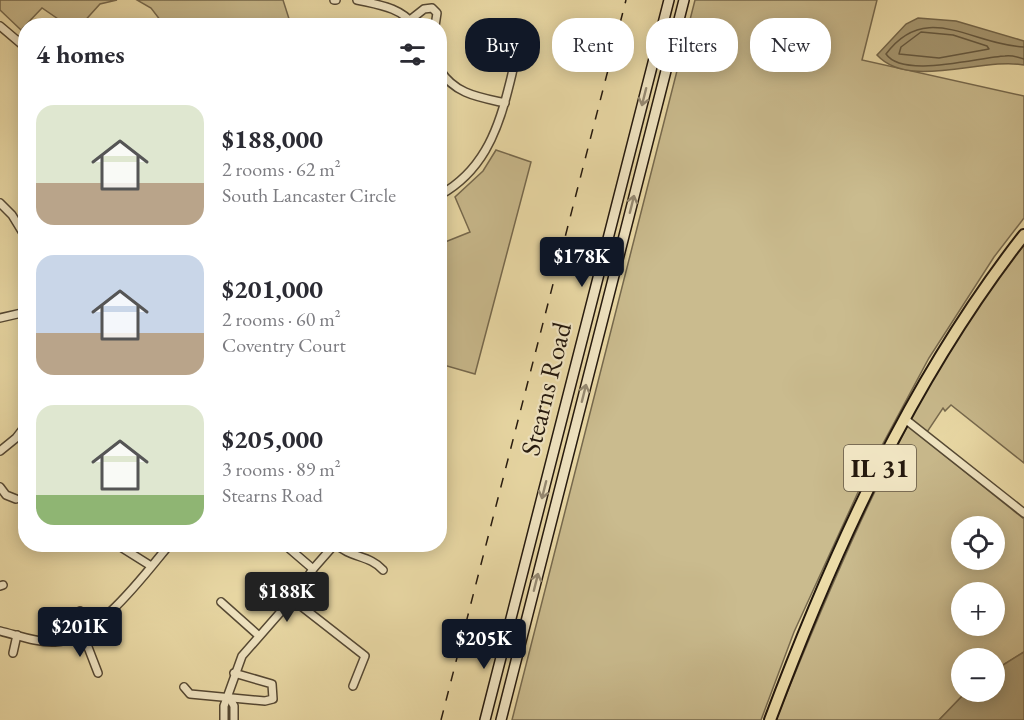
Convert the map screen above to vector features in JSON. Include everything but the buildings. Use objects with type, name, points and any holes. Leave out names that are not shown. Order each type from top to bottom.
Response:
[{"type":"main road","name":"Stearns Road","points":[[485,720],[669,0]]},
{"type":"main road","name":"Stearns Road","points":[[501,720],[684,0]]},
{"type":"main road","name":"IL 31","points":[[770,720],[848,533],[905,419],[961,320],[1024,235]]},
{"type":"street","points":[[357,0],[392,8],[407,18]]},
{"type":"street","points":[[416,18],[424,9],[432,8],[437,13],[436,18]]},
{"type":"street","points":[[0,26],[18,41]]},
{"type":"street","points":[[447,190],[468,175],[481,158],[500,122],[513,72]]},
{"type":"street","points":[[447,84],[469,95],[505,103]]},
{"type":"street","points":[[0,203],[18,225]]},
{"type":"street","points":[[0,318],[18,314]]},
{"type":"street","points":[[905,419],[1024,513]]},
{"type":"street","points":[[0,451],[18,433]]},
{"type":"street","points":[[0,487],[6,495],[16,499]]},
{"type":"street","points":[[129,552],[151,566]]},
{"type":"street","points":[[0,631],[53,642],[83,633],[135,588],[163,552]]},
{"type":"street","points":[[293,552],[313,569]]},
{"type":"street","points":[[224,720],[224,706],[242,656],[258,634],[292,599],[328,552]]},
{"type":"street","points":[[348,552],[373,559],[383,570]]},
{"type":"street","points":[[292,599],[365,656],[353,686]]},
{"type":"street","points":[[221,602],[258,634]]},
{"type":"street","points":[[80,611],[83,633],[98,673]]},
{"type":"street","points":[[13,653],[17,635]]},
{"type":"street","points":[[184,687],[190,694],[270,701],[274,697],[274,687],[269,682],[234,673]]},
{"type":"street","points":[[229,697],[234,706],[234,720]]},
{"type":"shaded area","points":[[0,0],[117,0],[100,4],[87,18],[57,18],[42,8],[32,18],[18,18],[18,27],[0,10]]},
{"type":"shaded area","points":[[137,0],[283,0],[289,18],[159,18],[151,8]]},
{"type":"shaded area","points":[[695,0],[877,0],[862,60],[1024,96],[1024,218],[994,257],[929,358],[865,477],[794,632],[761,720],[512,720],[677,72],[738,72],[738,18],[690,18]]},
{"type":"shaded area","points":[[496,150],[531,162],[475,374],[447,366],[447,241],[470,232],[455,197],[483,171]]},
{"type":"shaded area","points":[[1024,241],[1024,463],[951,405],[945,411],[943,408],[923,438],[1024,519],[1024,652],[1005,664],[1005,648],[951,648],[951,702],[956,702],[939,720],[776,720],[817,620],[884,473],[933,377],[975,307]]},
{"type":"water","points":[[918,18],[956,21],[1024,41],[1024,65],[908,70],[891,65],[877,55],[906,24]]},
{"type":"water","points":[[1024,652],[1024,720],[939,720],[956,702],[1005,702],[1005,664]]},
{"type":"railway","points":[[441,720],[626,0]]}]
